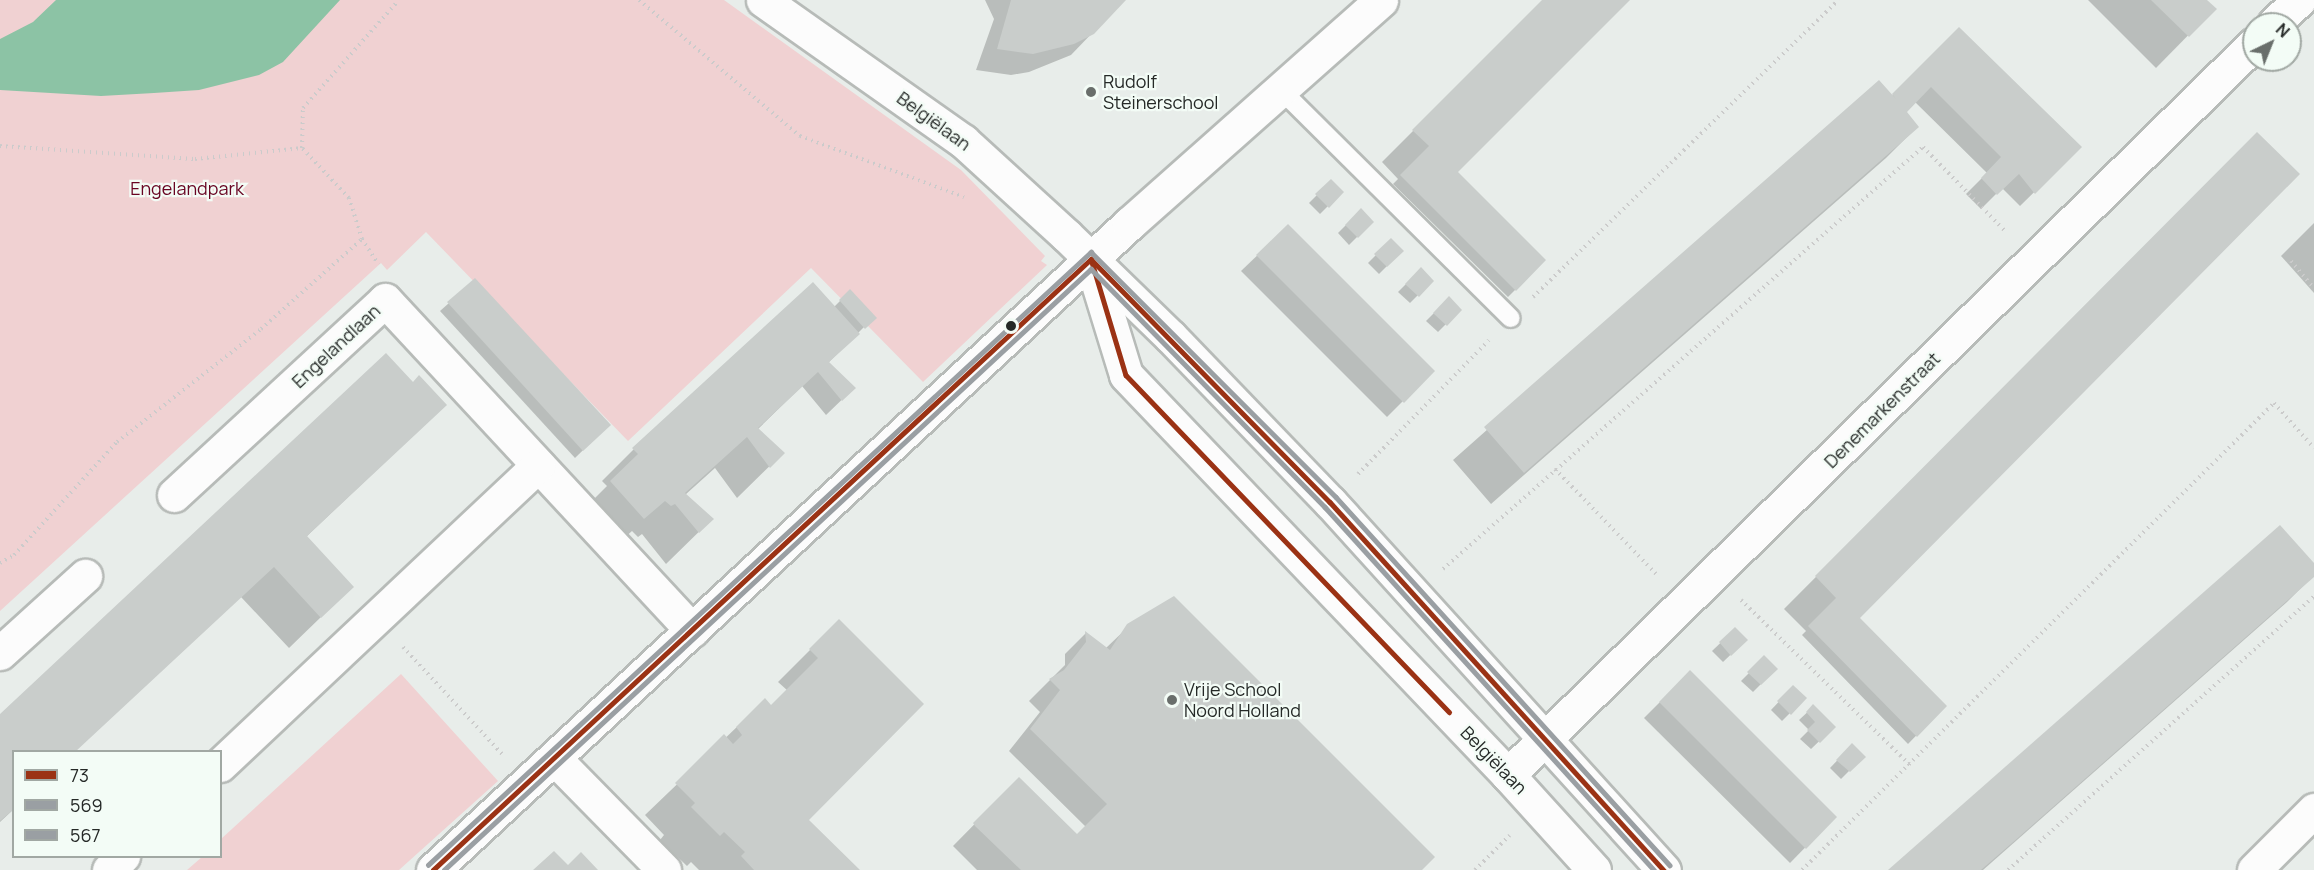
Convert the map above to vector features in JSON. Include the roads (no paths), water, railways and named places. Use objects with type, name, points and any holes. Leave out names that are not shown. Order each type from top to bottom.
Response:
[{"type":"street","name":"Belgiëlaan","points":[[764,0],[963,141],[1091,259],[1314,486],[1664,870]]},
{"type":"street","points":[[433,870],[1091,259],[1381,0]]},
{"type":"street","points":[[2286,12],[2299,0]]},
{"type":"street","name":"Denemarkenstraat","points":[[1508,775],[2242,56]]},
{"type":"street","name":"Belgiëlaan","points":[[1091,259],[1126,375],[1539,807],[1594,870]]},
{"type":"street","name":"Engelandlaan","points":[[174,495],[385,300],[692,630]]},
{"type":"street","points":[[222,763],[538,465]]},
{"type":"street","points":[[0,652],[86,576]]},
{"type":"street","points":[[554,758],[664,870]]},
{"type":"street","points":[[2254,870],[2314,810]]},
{"type":"street","points":[[109,870],[121,858]]},
{"type":"lane","points":[[1280,88],[1511,318]]},
{"type":"place","name":"Rudolf Steinerschool","points":[[1091,92]]},
{"type":"place","name":"Vrije School Noord Holland","points":[[1172,700]]},
{"type":"park label","name":"Engelandpark","points":[[187,188]]}]
